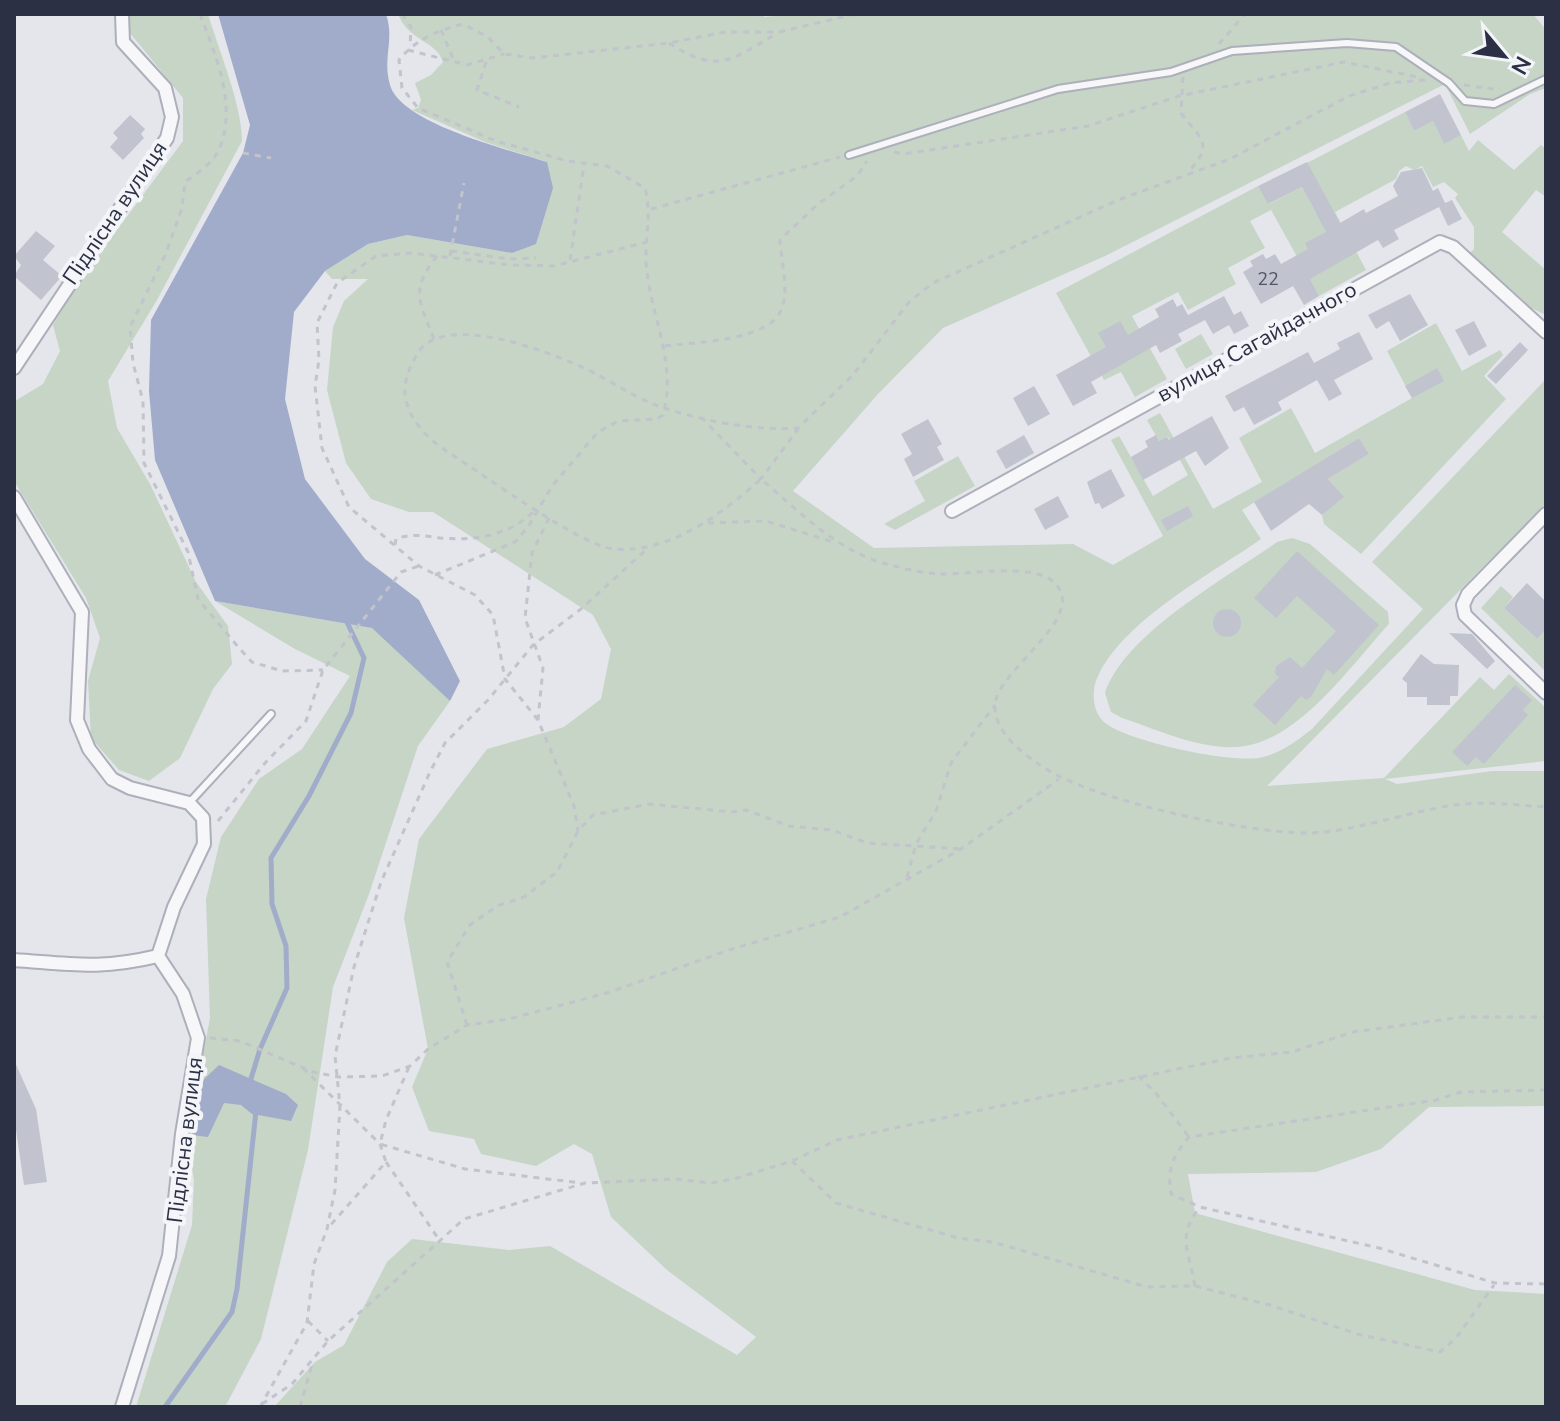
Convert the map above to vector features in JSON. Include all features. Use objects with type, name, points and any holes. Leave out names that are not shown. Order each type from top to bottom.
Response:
[{"type":"street","name":"Підлісна вулиця","points":[[14,368],[167,138],[172,117],[165,88],[123,42],[122,14]]},
{"type":"street","name":"вулиця Сагайдачного","points":[[952,511],[1440,242],[1453,247],[1546,332]]},
{"type":"street","points":[[14,497],[82,612],[77,720],[89,749],[112,779],[130,788],[189,803],[203,818],[204,844],[174,907],[158,956],[114,966],[74,967],[14,960]]},
{"type":"street","points":[[1546,514],[1468,594],[1463,605],[1465,615],[1546,693]]},
{"type":"street","name":"Підлісна вулиця","points":[[122,1407],[169,1256],[182,1134],[198,1038],[183,994],[158,956]]},
{"type":"lane","points":[[849,155],[1058,89],[1185,67],[1232,51],[1347,43],[1396,47],[1449,83],[1465,101],[1494,104],[1546,79]]},
{"type":"lane","points":[[189,803],[271,714]]},
{"type":"path","points":[[200,14],[221,71],[225,117],[220,148],[208,164],[185,182],[182,208],[166,253],[130,327],[133,363],[143,401],[144,463],[188,552],[198,599],[245,655],[252,662],[282,671],[323,670]]},
{"type":"path","points":[[402,14],[411,27],[408,48]]},
{"type":"path","points":[[408,48],[455,63],[486,62],[504,54],[545,57],[669,43],[725,32],[779,32],[855,14]]},
{"type":"path","points":[[1170,14],[1184,17],[1191,14]]},
{"type":"path","points":[[1209,59],[1245,14]]},
{"type":"path","points":[[395,545],[396,539],[407,534],[466,540],[517,527],[536,509],[598,432],[618,421],[657,419],[665,409],[664,346],[646,264],[651,209],[645,188],[607,166],[585,164],[496,141],[418,108],[402,88],[399,60],[408,48],[441,29],[463,24],[488,37],[504,54]]},
{"type":"path","points":[[441,29],[455,63]]},
{"type":"path","points":[[669,43],[690,57],[721,63],[740,58],[779,32]]},
{"type":"path","points":[[486,62],[477,90],[519,107]]},
{"type":"path","points":[[664,346],[761,331],[776,322],[784,306],[780,240],[818,204],[857,176],[875,147],[903,154],[1088,126],[1179,96],[1344,62],[1449,83]]},
{"type":"path","points":[[1185,67],[1179,96],[1181,113],[1203,140],[1203,152],[1186,175]]},
{"type":"path","points":[[261,1405],[307,1319],[314,1264],[327,1229],[335,1190],[340,1106],[335,1056],[354,967],[381,882],[445,743],[533,645],[581,609],[648,548],[707,523],[761,479],[798,428],[853,375],[909,302],[933,283],[1118,200],[1230,159],[1349,96],[1390,83],[1431,80],[1518,92]]},
{"type":"path","points":[[243,153],[271,158]]},
{"type":"path","points":[[651,209],[849,155]]},
{"type":"path","points":[[570,260],[585,164]]},
{"type":"path","points":[[450,254],[464,183]]},
{"type":"path","points":[[450,254],[509,265],[554,266],[647,242]]},
{"type":"path","points":[[536,258],[450,254],[376,256],[337,283],[317,323],[319,360],[315,386],[322,448],[349,507],[419,566],[475,595],[493,615],[505,679],[538,720],[574,806],[578,831]]},
{"type":"path","points":[[434,339],[417,297],[422,274],[438,255]]},
{"type":"path","points":[[648,548],[610,549],[549,518],[437,445],[412,416],[407,403],[405,379],[421,348],[449,333],[498,339],[586,369],[638,399],[665,409],[771,430],[798,428]]},
{"type":"path","points":[[701,417],[761,479],[837,543]]},
{"type":"path","points":[[435,575],[515,542],[528,527],[536,509]]},
{"type":"path","points":[[538,720],[543,668],[525,618],[525,592],[532,553],[549,518]]},
{"type":"path","points":[[707,523],[766,521],[837,543],[891,565],[935,574],[1036,572],[1053,581],[1061,593],[1062,608],[1050,630],[1004,682],[995,705],[951,763],[936,811],[916,844],[906,880]]},
{"type":"path","points":[[204,844],[225,809],[306,721],[323,670],[401,572],[419,566]]},
{"type":"path","points":[[995,705],[1000,723],[1014,747],[1059,779],[1197,819],[1308,833],[1457,805],[1546,807]]},
{"type":"path","points":[[440,1241],[386,1162],[380,1144],[386,1120],[410,1066],[428,1049],[467,1025],[509,1019],[607,993],[732,949],[840,917],[961,849],[1059,779]]},
{"type":"path","points":[[467,1025],[447,962],[470,925],[497,906],[524,897],[557,872],[578,831],[593,815],[649,804],[732,812],[746,810],[789,826],[832,830],[867,843],[961,849]]},
{"type":"path","points":[[302,1067],[380,1144],[465,1169],[585,1183],[654,1179],[711,1183],[792,1161],[837,1140],[1231,1058],[1292,1052],[1353,1032],[1462,1017],[1546,1017]]},
{"type":"path","points":[[198,1038],[240,1041],[302,1067],[339,1077],[382,1076],[410,1066]]},
{"type":"path","points":[[1138,1076],[1155,1092],[1189,1137]]},
{"type":"path","points":[[1546,1090],[1461,1092],[1436,1100],[1189,1137],[1172,1158],[1169,1179],[1171,1194],[1200,1207],[1379,1248],[1495,1283],[1546,1284]]},
{"type":"path","points":[[792,1161],[836,1203],[958,1238],[993,1242],[1147,1287],[1195,1286],[1270,1305],[1357,1334],[1440,1352],[1456,1338],[1495,1283]]},
{"type":"path","points":[[327,1229],[386,1162]]},
{"type":"path","points":[[261,1405],[292,1384],[328,1341],[464,1219],[585,1183]]},
{"type":"path","points":[[1195,1286],[1184,1236],[1185,1225],[1200,1207]]},
{"type":"path","points":[[307,1319],[328,1341]]},
{"type":"path","points":[[300,1407],[314,1358]]},
{"type":"green space","points":[[128,14],[208,14],[234,95],[242,141],[157,300],[108,381],[117,428],[150,484],[196,582],[228,626],[232,664],[213,689],[180,758],[149,781],[119,770],[91,738],[88,681],[100,638],[86,598],[14,481],[15,401],[43,384],[60,351],[53,325],[82,277],[183,141],[183,98],[130,33]]},
{"type":"green space","points":[[398,14],[763,14],[764,17],[797,14],[1533,14],[1546,30],[1546,88],[1530,94],[1470,134],[1445,84],[1105,256],[943,328],[878,394],[793,491],[874,548],[1073,544],[1113,565],[1163,536],[1111,440],[1119,436],[1153,496],[1188,475],[1168,437],[1159,441],[1147,420],[1160,413],[1213,509],[1262,482],[1239,438],[1291,408],[1315,453],[1412,398],[1387,351],[1436,323],[1462,371],[1500,350],[1503,355],[1484,376],[1506,399],[1361,554],[1324,524],[1322,515],[1343,497],[1328,479],[1369,454],[1359,438],[1242,510],[1261,539],[1148,617],[1110,655],[1098,676],[1095,706],[1104,722],[1116,729],[1181,750],[1229,758],[1263,757],[1282,750],[1311,730],[1423,609],[1372,562],[1546,379],[1546,503],[1267,786],[1384,778],[1480,677],[1494,690],[1509,674],[1546,708],[1546,761],[1385,779],[1397,784],[1492,771],[1546,771],[1546,1106],[1429,1107],[1381,1149],[1316,1172],[1188,1174],[1195,1213],[1475,1290],[1546,1294],[1546,1407],[274,1407],[315,1362],[344,1345],[387,1262],[412,1239],[509,1250],[550,1246],[737,1355],[756,1337],[667,1270],[611,1217],[592,1154],[574,1144],[536,1166],[481,1154],[474,1139],[429,1131],[412,1087],[428,1049],[404,918],[419,839],[487,749],[564,727],[601,699],[611,649],[593,615],[433,512],[409,512],[371,499],[346,463],[327,390],[333,327],[344,301],[368,279],[332,279],[325,271],[368,244],[407,235],[512,253],[547,162],[485,142],[412,110],[418,108],[421,100],[415,83],[431,75],[443,62],[435,49],[409,30]]},
{"type":"green space","points":[[1405,112],[1414,131],[1433,121],[1444,143],[1461,135],[1469,151],[1478,140],[1514,170],[1541,145],[1546,149],[1546,197],[1536,190],[1502,232],[1546,270],[1546,315],[1527,306],[1470,253],[1474,249],[1474,227],[1455,198],[1458,194],[1444,182],[1433,187],[1422,166],[1414,170],[1406,166],[1399,171],[1396,179],[1335,212],[1366,270],[1319,296],[1271,210],[1250,221],[1265,248],[1228,268],[1236,284],[1188,310],[1178,292],[1132,316],[1167,379],[1135,397],[1121,372],[1104,380],[1056,293],[1258,186],[1269,204],[1302,187],[1317,215],[1307,163]]},
{"type":"green space","points":[[1201,334],[1213,354],[1186,369],[1175,349]]},
{"type":"green space","points":[[958,456],[975,486],[895,530],[884,524],[925,501],[914,481]]},
{"type":"green space","points":[[1292,538],[1310,544],[1388,612],[1389,624],[1321,700],[1280,733],[1258,743],[1235,747],[1192,742],[1111,712],[1105,693],[1116,671],[1133,649],[1180,608],[1277,542]]},
{"type":"green space","points":[[1501,586],[1513,597],[1504,608],[1537,639],[1546,630],[1546,672],[1481,608]]},
{"type":"green space","points":[[215,601],[373,628],[450,701],[418,746],[369,894],[333,987],[308,1150],[261,1339],[225,1407],[136,1407],[192,1225],[194,1180],[187,1139],[210,1018],[206,899],[221,837],[259,779],[302,749],[350,676],[295,649]]},
{"type":"water","points":[[218,14],[386,14],[388,75],[398,99],[414,112],[459,134],[547,162],[553,188],[536,244],[512,253],[407,235],[368,244],[325,271],[294,312],[285,399],[305,479],[365,559],[419,600],[460,681],[450,701],[372,628],[215,601],[155,460],[149,391],[151,320],[243,153],[250,125]]},
{"type":"water","points":[[219,1065],[286,1094],[298,1105],[291,1121],[252,1114],[241,1105],[224,1103],[208,1137],[192,1135],[200,1083]]},
{"type":"building","points":[[1440,94],[1461,135],[1444,144],[1433,121],[1414,131],[1405,112]]},
{"type":"building","points":[[130,115],[145,129],[141,134],[144,138],[123,160],[110,147],[118,138],[113,133]]},
{"type":"building","points":[[1307,162],[1340,223],[1364,209],[1366,213],[1398,196],[1393,186],[1401,172],[1422,168],[1433,191],[1438,188],[1445,203],[1452,200],[1462,219],[1448,226],[1439,207],[1394,230],[1399,239],[1383,248],[1378,240],[1310,279],[1319,296],[1304,305],[1293,286],[1261,304],[1243,272],[1253,266],[1250,261],[1263,254],[1266,259],[1275,254],[1281,264],[1308,249],[1305,243],[1326,232],[1302,187],[1268,204],[1258,186]]},
{"type":"building","points":[[36,231],[55,246],[43,260],[62,276],[41,300],[14,276],[21,265],[14,256]]},
{"type":"building","points":[[1410,294],[1428,325],[1400,341],[1389,321],[1376,329],[1368,315]]},
{"type":"building","points":[[1224,296],[1234,315],[1241,311],[1249,326],[1234,334],[1229,325],[1213,334],[1205,320],[1178,334],[1182,341],[1160,353],[1156,345],[1091,382],[1097,393],[1073,406],[1056,375],[1106,347],[1098,333],[1120,321],[1128,335],[1159,317],[1155,309],[1173,299],[1177,307],[1182,304],[1188,315]]},
{"type":"building","points":[[1474,321],[1487,346],[1469,356],[1455,330]]},
{"type":"building","points":[[1359,332],[1373,359],[1334,380],[1342,394],[1329,401],[1317,380],[1278,402],[1282,410],[1254,425],[1244,407],[1234,412],[1225,396],[1308,352],[1314,363],[1340,349],[1337,343]]},
{"type":"building","points":[[1520,342],[1528,350],[1496,384],[1487,376]]},
{"type":"building","points":[[1437,368],[1444,381],[1412,398],[1405,386]]},
{"type":"building","points":[[1034,386],[1050,414],[1028,426],[1013,398]]},
{"type":"building","points":[[1212,416],[1229,448],[1205,466],[1196,451],[1143,480],[1131,457],[1148,447],[1145,441],[1156,435],[1159,441],[1167,437],[1169,440]]},
{"type":"building","points":[[928,419],[942,444],[937,447],[944,460],[913,477],[904,459],[912,454],[901,434]]},
{"type":"building","points":[[1024,435],[1034,453],[1006,469],[996,451]]},
{"type":"building","points":[[1359,438],[1369,454],[1328,479],[1344,497],[1322,515],[1309,504],[1271,531],[1254,502]]},
{"type":"building","points":[[1111,469],[1125,496],[1102,509],[1099,503],[1095,504],[1087,482]]},
{"type":"building","points":[[1058,496],[1069,517],[1045,530],[1034,509]]},
{"type":"building","points":[[1188,506],[1193,516],[1167,531],[1161,520]]},
{"type":"building","points":[[1297,551],[1379,625],[1334,675],[1327,669],[1311,697],[1306,700],[1301,696],[1275,725],[1253,705],[1279,677],[1275,674],[1276,666],[1290,657],[1302,668],[1336,631],[1297,596],[1276,618],[1254,598]]},
{"type":"building","points":[[1527,583],[1546,602],[1546,630],[1537,639],[1504,608]]},
{"type":"building","points":[[1227,609],[1237,613],[1241,623],[1237,633],[1227,637],[1217,633],[1213,623],[1217,613]]},
{"type":"building","points":[[1449,633],[1472,634],[1495,661],[1487,669]]},
{"type":"building","points":[[1421,654],[1434,664],[1459,665],[1458,696],[1450,696],[1450,705],[1427,705],[1427,697],[1407,697],[1407,683],[1402,679]]},
{"type":"building","points":[[1515,685],[1532,700],[1523,710],[1528,715],[1484,764],[1476,757],[1467,766],[1452,752]]},
{"type":"building","points":[[14,1060],[36,1109],[47,1182],[24,1185],[14,1116]]},
{"type":"waterway","points":[[250,1082],[260,1049],[287,988],[286,946],[272,904],[271,858],[309,796],[351,713],[364,658],[346,620]]},
{"type":"waterway","points":[[165,1407],[232,1312],[256,1111]]}]
